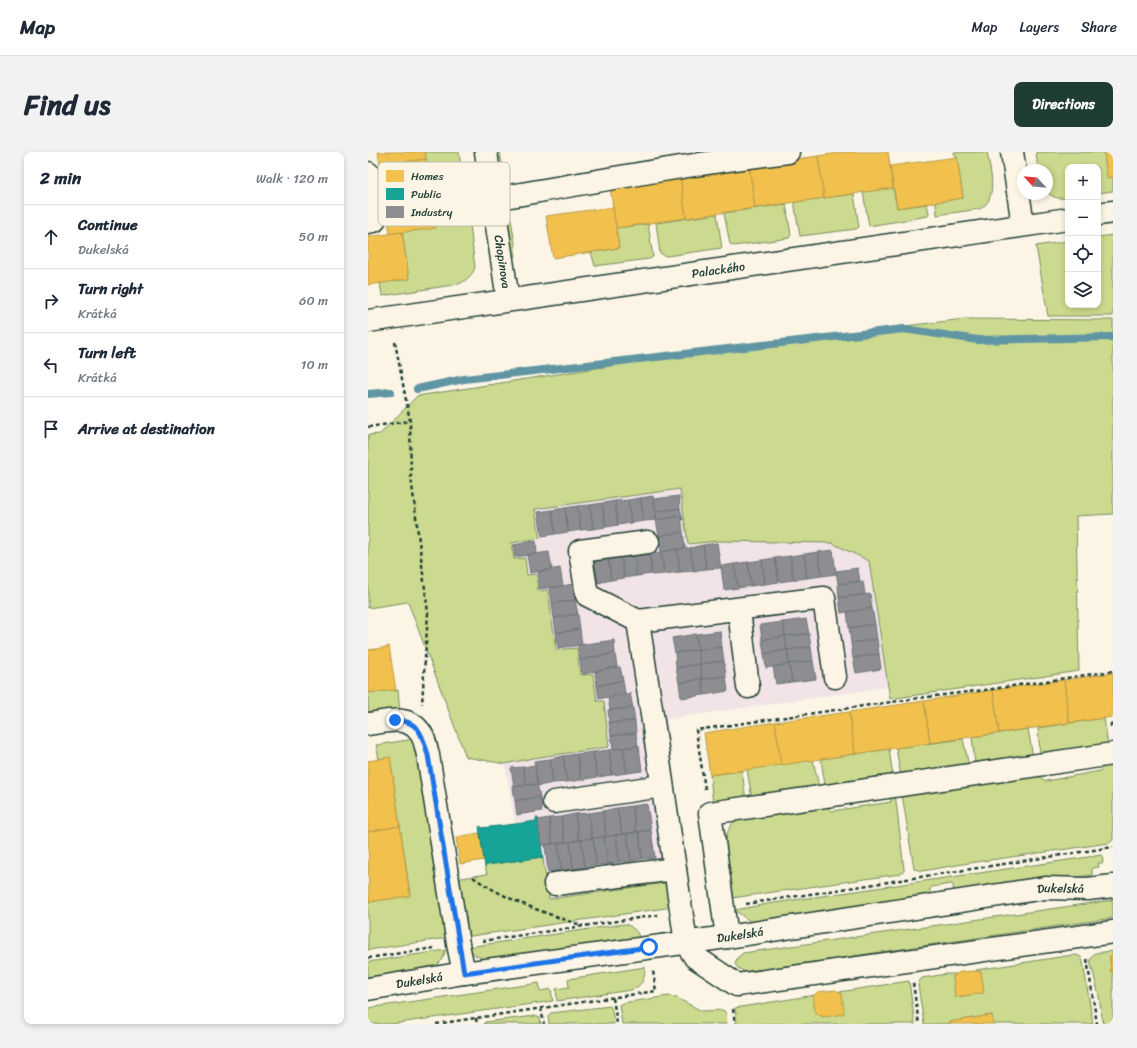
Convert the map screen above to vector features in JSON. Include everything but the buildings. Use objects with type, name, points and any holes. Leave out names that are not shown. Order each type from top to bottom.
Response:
[{"type":"street","name":"Chopinova","points":[[486,152],[487,162]]},
{"type":"street","points":[[510,196],[634,174],[788,152]]},
{"type":"street","points":[[1012,152],[1023,225]]},
{"type":"street","points":[[368,173],[374,221],[368,222]]},
{"type":"street","points":[[1101,214],[1113,212]]},
{"type":"street","name":"Palackého","points":[[368,321],[1065,218]]},
{"type":"street","name":"Chopinova","points":[[497,226],[508,300]]},
{"type":"street","points":[[648,542],[580,551],[587,595],[638,621],[739,610],[824,598],[835,677]]},
{"type":"street","points":[[739,610],[748,687]]},
{"type":"street","points":[[638,621],[686,943],[695,957],[737,985],[1113,932]]},
{"type":"street","points":[[368,724],[395,720],[406,721],[421,732],[428,755],[464,973]]},
{"type":"street","points":[[727,937],[710,813],[1113,754]]},
{"type":"street","points":[[554,802],[662,786]]},
{"type":"street","points":[[555,884],[675,869]]},
{"type":"street","name":"Dukelská","points":[[368,989],[464,973],[686,943],[1045,888],[1088,889],[1113,886]]},
{"type":"path","points":[[390,318],[410,421],[411,477],[428,613],[421,732]]},
{"type":"path","points":[[368,427],[410,421]]},
{"type":"path","points":[[710,813],[696,730],[992,689],[1113,670]]},
{"type":"path","points":[[448,877],[468,874],[497,892],[584,926]]},
{"type":"path","points":[[1087,956],[1097,1024]]},
{"type":"path","points":[[436,1024],[656,991],[652,967]]},
{"type":"path","points":[[913,982],[919,1024]]},
{"type":"path","points":[[613,998],[617,1024]]},
{"type":"path","points":[[733,1003],[735,1024]]},
{"type":"path","points":[[542,1008],[544,1024]]},
{"type":"path","points":[[476,1018],[477,1024]]},
{"type":"shaded area","points":[[680,489],[688,544],[718,541],[832,543],[869,561],[888,687],[667,719],[687,880],[549,899],[538,820],[515,824],[505,764],[533,758],[604,701],[597,701],[593,675],[580,675],[556,650],[548,590],[538,591],[536,574],[527,575],[514,559],[511,543],[535,509]]},
{"type":"green space","points":[[425,152],[459,152],[460,162],[427,162]]},
{"type":"green space","points":[[490,152],[500,152],[502,162],[492,162]]},
{"type":"green space","points":[[954,152],[987,152],[992,183],[990,198],[980,209],[937,215],[936,202],[963,198],[957,157],[955,157]]},
{"type":"green space","points":[[1036,152],[1104,152],[1107,178],[1113,177],[1113,191],[1101,193],[1101,164],[1065,164],[1065,198],[1054,197],[1053,164],[1037,164]]},
{"type":"green space","points":[[893,188],[897,208],[927,204],[929,213],[928,216],[869,226],[863,192]]},
{"type":"green space","points":[[854,194],[859,227],[856,229],[800,236],[794,202]]},
{"type":"green space","points":[[786,204],[791,235],[789,238],[734,246],[730,244],[724,213]]},
{"type":"green space","points":[[510,213],[515,244],[515,256],[511,260],[504,226],[510,226]]},
{"type":"green space","points":[[717,214],[722,248],[667,256],[660,253],[656,223]]},
{"type":"green space","points":[[648,224],[653,257],[649,259],[595,266],[591,252],[619,248],[616,228]]},
{"type":"green space","points":[[407,226],[470,226],[475,268],[467,279],[459,284],[382,296],[380,283],[409,279],[402,232]]},
{"type":"green space","points":[[1113,235],[1113,316],[1048,316],[1036,246],[1065,241],[1065,308],[1101,308],[1101,237]]},
{"type":"green space","points":[[965,319],[1113,320],[1113,514],[1076,516],[1079,671],[890,699],[869,561],[832,543],[718,541],[688,544],[680,489],[535,509],[540,538],[511,543],[514,559],[525,558],[527,575],[536,574],[538,591],[548,590],[556,650],[577,648],[580,675],[593,674],[597,701],[604,701],[609,747],[533,758],[505,764],[466,757],[408,602],[368,608],[368,435],[380,434],[417,396],[757,343]]},
{"type":"green space","points":[[398,690],[400,713],[369,717],[368,693]]},
{"type":"green space","points":[[1104,718],[1108,746],[1040,756],[1038,728]]},
{"type":"green space","points":[[1028,729],[1033,757],[975,765],[972,737]]},
{"type":"green space","points":[[414,739],[423,768],[447,938],[368,950],[368,897],[369,902],[410,895],[390,758],[379,759],[376,745]]},
{"type":"green space","points":[[963,739],[969,766],[901,776],[896,748]]},
{"type":"green space","points":[[889,749],[893,776],[825,785],[821,759]]},
{"type":"green space","points":[[813,760],[819,787],[752,799],[747,769]]},
{"type":"green space","points":[[1110,760],[1113,781],[1113,840],[1109,843],[922,871],[914,869],[902,794],[1035,774],[1046,781],[1100,771]]},
{"type":"green space","points":[[742,771],[746,800],[713,805],[710,775]]},
{"type":"green space","points":[[895,793],[904,869],[904,871],[900,874],[732,898],[725,848],[727,834],[730,827],[740,816],[825,805],[832,811],[891,802],[891,794]]},
{"type":"green space","points":[[1102,855],[1103,863],[1098,863],[1099,867],[1092,868],[1092,875],[954,894],[953,885],[951,884],[932,887],[930,889],[930,898],[751,922],[735,910],[767,904]]},
{"type":"green space","points":[[542,857],[549,899],[664,883],[668,885],[673,907],[464,937],[455,879],[487,874],[485,867],[487,865]]},
{"type":"green space","points":[[1113,900],[1113,918],[745,972],[738,968],[735,964],[737,958],[743,953]]},
{"type":"green space","points":[[624,924],[635,930],[641,941],[488,961],[475,955],[468,947]]},
{"type":"green space","points":[[446,950],[442,960],[435,967],[368,979],[368,962]]},
{"type":"green space","points":[[1113,951],[1110,957],[1111,972],[1113,972],[1113,1024],[1103,1024],[1099,996],[1090,960],[1095,953]]},
{"type":"green space","points":[[1077,955],[1081,957],[1083,962],[1093,1024],[993,1024],[992,1015],[950,1022],[950,1024],[924,1024],[918,985],[922,978],[956,974],[953,976],[955,997],[983,993],[981,972],[976,970]]},
{"type":"green space","points":[[645,967],[641,984],[631,990],[557,1001],[556,989],[569,987],[568,979]]},
{"type":"green space","points":[[909,981],[915,1024],[737,1024],[735,1008],[815,995],[813,997],[815,1013],[824,1017],[839,992]]},
{"type":"green space","points":[[539,983],[540,991],[551,989],[553,1001],[391,1024],[368,1024],[368,1008]]},
{"type":"green space","points":[[669,996],[675,997],[702,1011],[723,1010],[726,1013],[727,1024],[622,1024],[619,1005],[622,1003]]},
{"type":"green space","points":[[610,1006],[614,1024],[549,1024],[548,1016],[551,1013]]},
{"type":"green space","points":[[535,1016],[540,1018],[541,1024],[484,1024],[485,1022]]},
{"type":"waterway","points":[[417,389],[464,379],[904,329],[978,340],[1113,337]]},
{"type":"waterway","points":[[368,394],[391,392]]},
{"type":"route","points":[[395,720],[406,721],[421,732],[428,755],[464,973],[649,947]]}]
